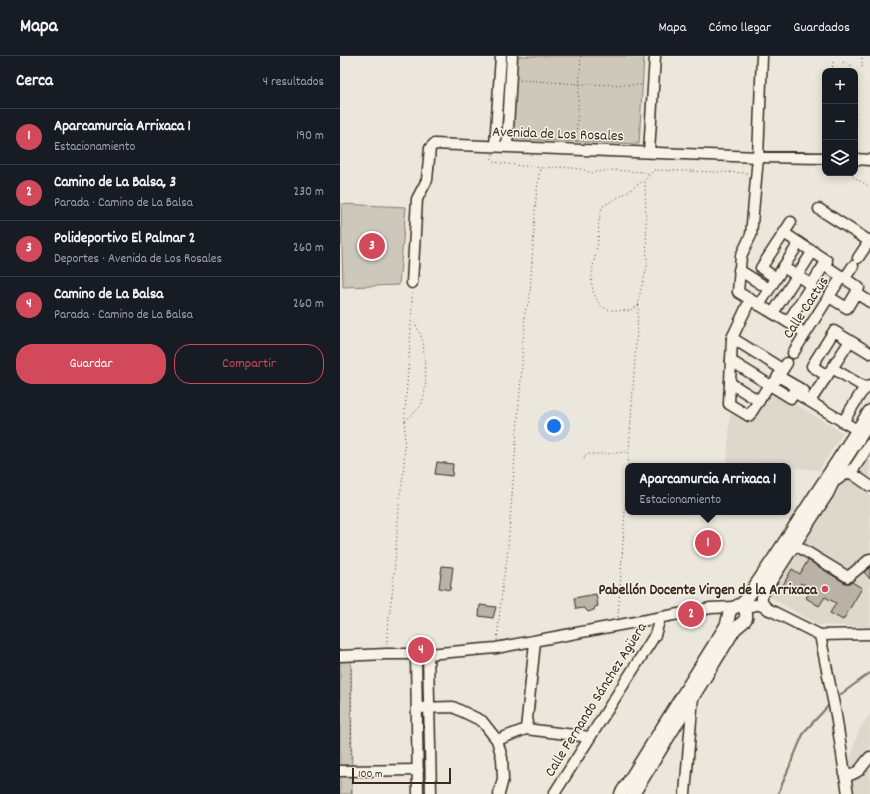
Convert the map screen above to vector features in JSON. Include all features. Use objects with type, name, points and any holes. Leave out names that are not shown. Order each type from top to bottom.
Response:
[{"type":"main road","points":[[625,793],[693,696],[734,630],[759,581],[870,411]]},
{"type":"main road","points":[[625,793],[745,610]]},
{"type":"street","points":[[496,146],[501,56]]},
{"type":"street","points":[[507,146],[512,56]]},
{"type":"street","points":[[648,152],[655,56]]},
{"type":"street","points":[[762,56],[758,157],[751,235],[741,256],[738,292],[799,329]]},
{"type":"street","name":"Avenida de Los Rosales","points":[[412,283],[417,199],[427,180],[430,148],[434,144],[758,157],[822,158]]},
{"type":"street","points":[[858,160],[870,160]]},
{"type":"street","points":[[819,209],[869,240]]},
{"type":"street","points":[[776,278],[761,268],[791,222]]},
{"type":"street","points":[[784,233],[827,260],[788,322]]},
{"type":"street","name":"Calle Cactus","points":[[793,353],[829,297],[869,240]]},
{"type":"street","points":[[782,369],[749,416],[729,404],[732,338],[754,302],[769,289],[799,243]]},
{"type":"street","points":[[773,313],[812,251]]},
{"type":"street","points":[[824,265],[843,277],[870,302]]},
{"type":"street","points":[[783,267],[812,285]]},
{"type":"street","points":[[740,270],[769,289]]},
{"type":"street","points":[[829,297],[847,308],[858,291]]},
{"type":"street","points":[[844,422],[861,393],[868,387],[812,366],[834,331],[870,353]]},
{"type":"street","points":[[732,338],[782,369],[798,391],[810,401],[857,430]]},
{"type":"street","points":[[810,401],[850,341]]},
{"type":"street","points":[[731,361],[791,398],[798,391]]},
{"type":"street","points":[[730,384],[759,401]]},
{"type":"street","points":[[745,610],[763,603],[763,594],[834,482],[841,467],[870,423]]},
{"type":"street","points":[[803,514],[815,504],[834,482],[851,472],[870,444]]},
{"type":"street","points":[[851,472],[870,486]]},
{"type":"street","points":[[797,546],[848,577],[870,559]]},
{"type":"street","points":[[745,610],[758,595],[759,581]]},
{"type":"street","points":[[340,656],[387,654],[416,655],[496,648],[712,608],[745,610],[820,635],[870,634]]},
{"type":"street","name":"Calle Fernando Sánchez Agüera","points":[[554,794],[655,635],[660,618]]},
{"type":"street","points":[[820,635],[836,716],[848,794]]},
{"type":"street","points":[[526,729],[534,642]]},
{"type":"street","points":[[428,654],[431,794]]},
{"type":"street","points":[[416,655],[418,794]]},
{"type":"street","points":[[685,794],[693,696]]},
{"type":"street","points":[[417,708],[453,708],[482,721],[498,740],[502,758],[503,779],[500,794]]},
{"type":"street","points":[[498,740],[526,729],[590,737]]},
{"type":"street","points":[[845,777],[856,774],[862,770],[870,757]]},
{"type":"street","points":[[340,771],[418,770]]},
{"type":"path","points":[[575,146],[581,56]]},
{"type":"path","points":[[862,56],[862,66]]},
{"type":"path","points":[[832,68],[833,62]]},
{"type":"path","points":[[843,62],[852,66]]},
{"type":"path","points":[[511,80],[580,84],[643,85]]},
{"type":"path","points":[[496,146],[492,159],[494,162],[540,168],[561,167],[582,169],[591,173],[611,170],[644,172],[650,174]]},
{"type":"path","points":[[496,648],[503,580],[507,560],[522,366],[522,346],[525,328],[524,319],[526,308],[529,303],[536,197],[540,168]]},
{"type":"path","points":[[639,305],[629,311],[611,310],[602,308],[596,299],[592,285],[594,258],[598,240],[599,218],[603,206],[626,193],[644,180],[654,170],[756,174]]},
{"type":"path","points":[[852,176],[870,186]]},
{"type":"path","points":[[627,463],[639,297],[647,267],[644,180]]},
{"type":"path","points":[[387,654],[387,632],[394,587],[400,494],[404,480],[405,422],[412,317],[412,283]]},
{"type":"path","points":[[405,422],[421,406],[426,381],[424,341],[412,317]]},
{"type":"path","points":[[584,459],[586,454],[628,452]]},
{"type":"path","points":[[617,626],[625,499]]},
{"type":"path","points":[[351,655],[352,794]]},
{"type":"shaded area","points":[[504,56],[509,56],[504,143],[498,143]]},
{"type":"shaded area","points":[[516,56],[644,56],[639,144],[511,139]]},
{"type":"shaded area","points":[[341,204],[406,207],[399,285],[343,287]]},
{"type":"shaded area","points":[[770,388],[843,433],[819,470],[791,467],[791,463],[727,463],[730,415],[753,416]]},
{"type":"shaded area","points":[[870,438],[870,627],[818,625],[766,595],[797,546]]},
{"type":"shaded area","points":[[351,655],[352,794],[340,794],[340,656]]},
{"type":"shaded area","points":[[870,714],[870,794],[853,794],[848,767],[859,729]]},
{"type":"building","points":[[437,462],[453,464],[452,476],[435,474]]},
{"type":"building","name":"Pabellón Docente Virgen de la Arrixaca","points":[[808,560],[845,583],[852,582],[862,588],[843,620],[830,613],[836,603],[825,597],[819,606],[806,598],[812,589],[801,583],[796,592],[783,585],[792,569],[800,574]]},
{"type":"building","points":[[442,566],[453,567],[450,590],[439,588]]},
{"type":"building","points":[[870,567],[870,579],[864,572]]},
{"type":"building","points":[[596,594],[598,606],[595,607],[594,610],[588,612],[584,608],[576,609],[574,598]]},
{"type":"building","points":[[480,605],[496,607],[493,618],[479,616]]},
{"type":"waterway","points":[[837,697],[870,673]]},
{"type":"waterway","points":[[778,794],[804,732],[830,704]]},
{"type":"place","name":"Polideportivo El Palmar 2","points":[[372,246]]},
{"type":"place","name":"Aparcamurcia Arrixaca 1","points":[[708,543]]},
{"type":"place","name":"Pabellón Docente Virgen de la Arrixaca","points":[[825,589]]},
{"type":"place","name":"Camino de La Balsa, 3","points":[[691,614]]},
{"type":"place","name":"Camino de La Balsa","points":[[421,650]]}]
